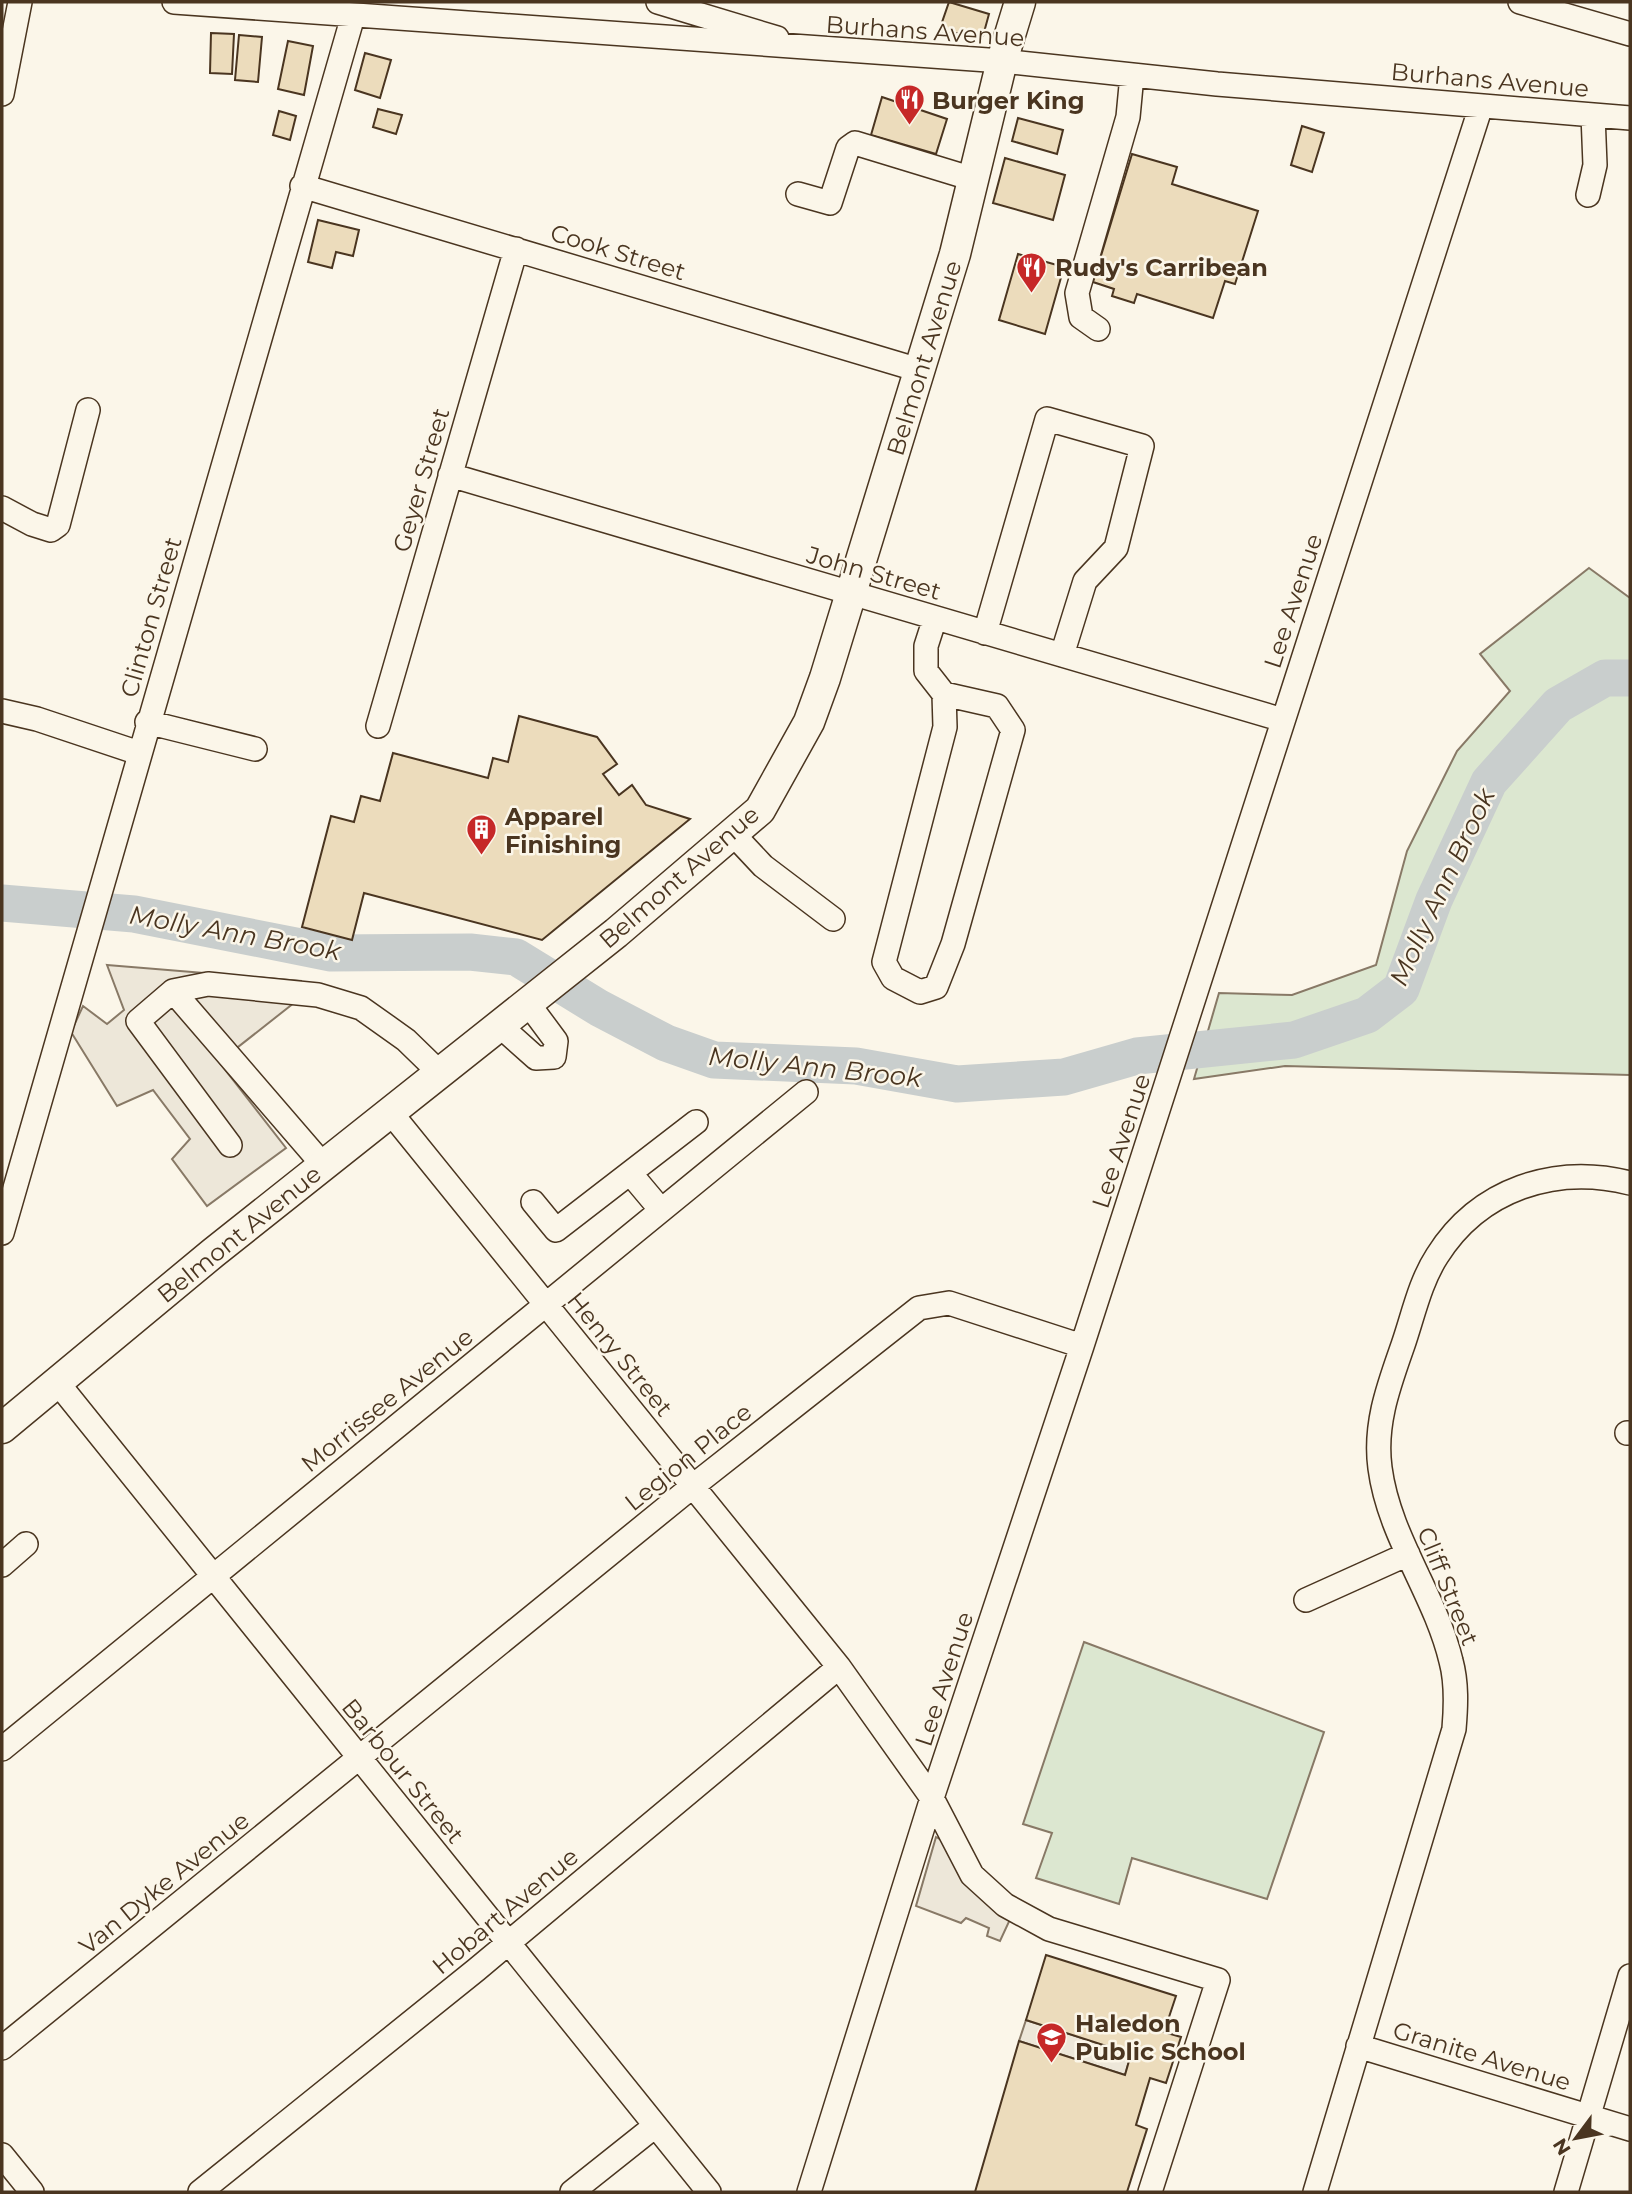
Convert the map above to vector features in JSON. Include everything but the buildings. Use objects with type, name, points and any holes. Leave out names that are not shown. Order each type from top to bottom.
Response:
[{"type":"main road","name":"Belmont Avenue","points":[[2,1428],[441,1074],[510,1015],[616,933],[760,810],[809,722],[956,254],[1002,61],[1020,2]]},
{"type":"street","points":[[2,94],[20,2]]},
{"type":"street","name":"Burhans Avenue","points":[[174,2],[269,6],[353,16],[1002,61],[1132,75],[1630,118]]},
{"type":"street","points":[[658,2],[697,7],[814,49]]},
{"type":"street","points":[[1520,2],[1630,34]]},
{"type":"street","points":[[687,41],[697,7]]},
{"type":"street","name":"Clinton Street","points":[[2,1233],[90,932],[147,722],[353,16]]},
{"type":"street","points":[[1098,328],[1081,317],[1077,293],[1128,117],[1132,75]]},
{"type":"street","name":"Lee Avenue","points":[[809,2192],[932,1798],[1082,1346],[1482,106]]},
{"type":"street","points":[[1588,195],[1595,165],[1593,115]]},
{"type":"street","points":[[798,194],[830,203],[848,148],[855,144],[973,179]]},
{"type":"street","name":"Cook Street","points":[[302,186],[919,370]]},
{"type":"street","name":"Geyer Street","points":[[378,726],[516,249]]},
{"type":"street","points":[[2,508],[51,530],[58,525],[88,410]]},
{"type":"street","points":[[985,633],[1047,419],[1142,446],[1116,548],[1085,581],[1062,655]]},
{"type":"street","name":"John Street","points":[[450,475],[1283,720]]},
{"type":"street","points":[[934,618],[926,646],[926,671],[944,694],[945,727],[884,962],[893,978],[920,992],[936,987],[953,944],[1013,730],[997,706],[944,694]]},
{"type":"street","points":[[2,711],[37,719],[139,752]]},
{"type":"street","points":[[147,722],[255,749]]},
{"type":"street","points":[[733,834],[763,866],[833,919]]},
{"type":"street","points":[[230,1145],[138,1021],[173,991],[208,984],[318,995],[361,1008],[406,1040],[441,1074]]},
{"type":"street","points":[[173,991],[324,1166]]},
{"type":"street","name":"Morrissee Avenue","points":[[2,1749],[806,1092]]},
{"type":"street","name":"Henry Street","points":[[391,1113],[839,1667],[932,1798],[972,1875],[1005,1905],[1049,1929],[1218,1980],[1150,2192]]},
{"type":"street","points":[[533,1202],[556,1230],[696,1122]]},
{"type":"street","points":[[630,1173],[661,1210]]},
{"type":"street","name":"Cliff Street","points":[[1315,2192],[1454,1729],[1455,1687],[1445,1637],[1388,1510],[1380,1471],[1378,1435],[1386,1396],[1426,1278],[1436,1257],[1475,1213],[1525,1183],[1573,1175],[1630,1183]]},
{"type":"street","name":"Legion Place","points":[[360,1759],[693,1486],[919,1308],[949,1303],[1082,1346]]},
{"type":"street","name":"Barbour Street","points":[[57,1382],[709,2192]]},
{"type":"street","points":[[2,1565],[26,1544]]},
{"type":"street","points":[[1306,1600],[1408,1555]]},
{"type":"street","name":"Hobart Avenue","points":[[200,2192],[508,1943],[839,1667]]},
{"type":"street","name":"Van Dyke Avenue","points":[[2,2048],[360,1759]]},
{"type":"street","points":[[1566,2192],[1630,1976]]},
{"type":"street","name":"Granite Avenue","points":[[1358,2046],[1630,2129]]},
{"type":"street","points":[[572,2192],[655,2126]]},
{"type":"street","points":[[2,2155],[32,2192]]},
{"type":"green space","points":[[1589,568],[1630,598],[1630,1075],[1285,1066],[1194,1079],[1219,993],[1292,995],[1376,965],[1407,851],[1457,751],[1510,691],[1480,654]]},
{"type":"green space","points":[[1084,1642],[1324,1732],[1267,1899],[1132,1858],[1119,1904],[1036,1878],[1052,1833],[1023,1824]]},
{"type":"shaded area","points":[[107,965],[301,981],[299,999],[219,1062],[286,1148],[207,1206],[172,1159],[190,1139],[153,1090],[117,1106],[71,1032],[83,1006],[107,1024],[124,1010]]},
{"type":"shaded area","points":[[936,1837],[945,1842],[1013,1913],[1000,1941],[987,1936],[989,1928],[966,1918],[961,1923],[916,1906]]},
{"type":"shaded area","points":[[1026,2020],[1131,2054],[1125,2075],[1019,2041]]},
{"type":"waterway","name":"Molly Ann Brook","points":[[2,903],[134,914],[331,953],[470,952],[516,957],[599,1008],[666,1043],[714,1060],[856,1066],[957,1084],[1064,1077],[1137,1056],[1294,1040],[1367,1015],[1401,989],[1434,900],[1489,782],[1558,705],[1605,678],[1630,678]]},
{"type":"place","name":"Burger King","points":[[909,127]]},
{"type":"place","name":"Rudy's Carribean","points":[[1032,294]]},
{"type":"place","name":"Apparel Finishing","points":[[482,857]]},
{"type":"place","name":"Haledon Public School","points":[[1052,2064]]}]
